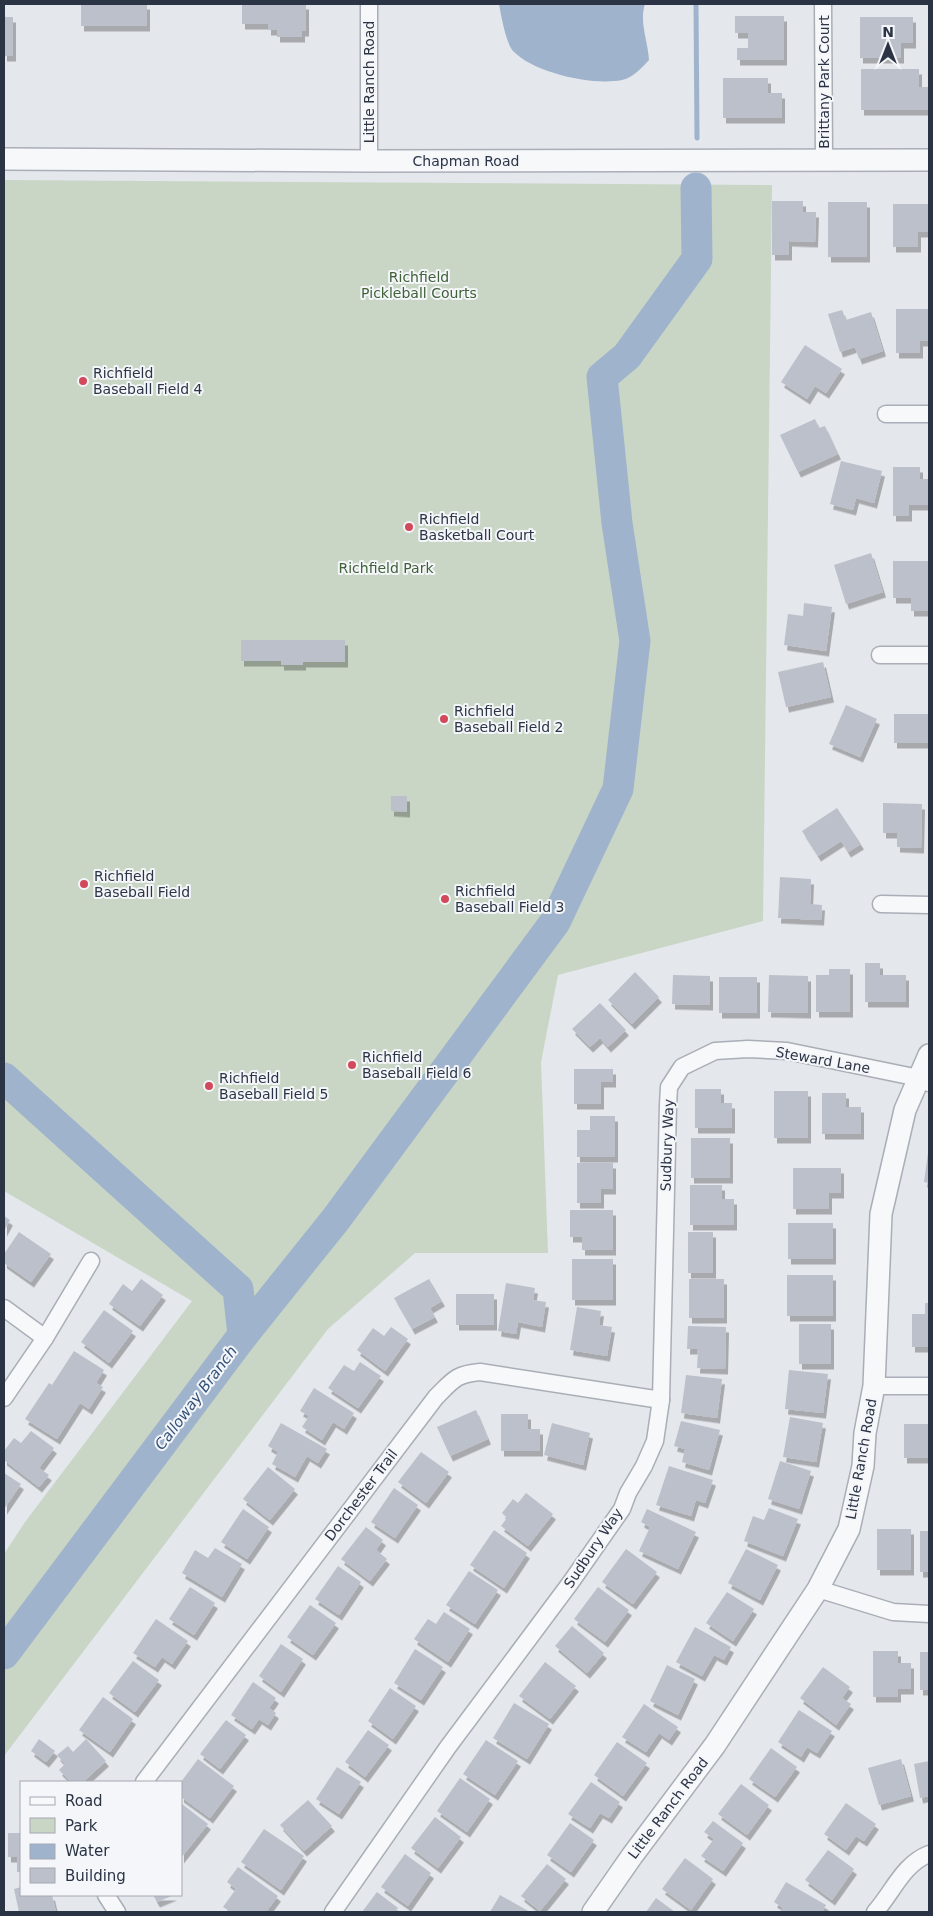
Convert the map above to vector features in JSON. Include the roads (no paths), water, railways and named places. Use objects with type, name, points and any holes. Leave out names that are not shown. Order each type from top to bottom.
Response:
[{"type":"street","name":"Little Ranch Road","points":[[369,4],[369,161]]},
{"type":"street","name":"Brittany Park Court","points":[[823,4],[824,160]]},
{"type":"street","name":"Chapman Road","points":[[4,159],[369,161],[929,160]]},
{"type":"street","points":[[886,414],[929,414]]},
{"type":"street","points":[[880,655],[929,655]]},
{"type":"street","points":[[880,904],[929,905]]},
{"type":"street","name":"Steward Lane","points":[[715,1051],[787,1051],[924,1080]]},
{"type":"street","name":"Sudbury Way","points":[[333,1912],[448,1747],[622,1509],[628,1493],[644,1466],[655,1441],[661,1400],[669,1087],[682,1067],[715,1051]]},
{"type":"street","name":"Little Ranch Road","points":[[593,1912],[632,1856],[715,1745],[818,1589],[848,1529],[862,1466],[865,1433],[874,1386],[880,1214],[905,1110],[924,1080],[929,1055]]},
{"type":"street","points":[[4,1398],[45,1338],[91,1261]]},
{"type":"street","points":[[4,1308],[45,1338]]},
{"type":"street","name":"Dorchester Trail","points":[[145,1781],[436,1397],[450,1382],[463,1374],[480,1372],[661,1400]]},
{"type":"street","points":[[874,1386],[929,1386]]},
{"type":"street","points":[[818,1589],[893,1612],[929,1614]]},
{"type":"street","points":[[875,1912],[885,1901],[901,1875],[923,1856],[929,1854]]},
{"type":"street","points":[[107,1896],[117,1912]]},
{"type":"water","points":[[499,4],[645,4],[643,25],[649,60],[626,79],[610,81],[596,81],[564,76],[535,66],[523,59],[510,47],[502,22]]},
{"type":"waterway","points":[[696,4],[697,138]]},
{"type":"waterway","points":[[4,1654],[243,1335],[336,1219],[555,922],[618,789],[635,641],[617,523],[602,377],[627,356],[697,259],[696,188]]},
{"type":"waterway","name":"Calloway Branch","points":[[4,1078],[238,1289],[243,1335]]},
{"type":"place","name":"Richfield Baseball Field 4","points":[[83,381]]},
{"type":"place","name":"Richfield Basketball Court","points":[[409,527]]},
{"type":"place","name":"Richfield Baseball Field 2","points":[[444,719]]},
{"type":"place","name":"Richfield Baseball Field","points":[[84,884]]},
{"type":"place","name":"Richfield Baseball Field 3","points":[[445,899]]},
{"type":"place","name":"Richfield Baseball Field 6","points":[[352,1065]]},
{"type":"place","name":"Richfield Baseball Field 5","points":[[209,1086]]},
{"type":"park label","name":"Richfield Pickleball Courts","points":[[419,286]]},
{"type":"park label","name":"Richfield Park","points":[[386,568]]}]
